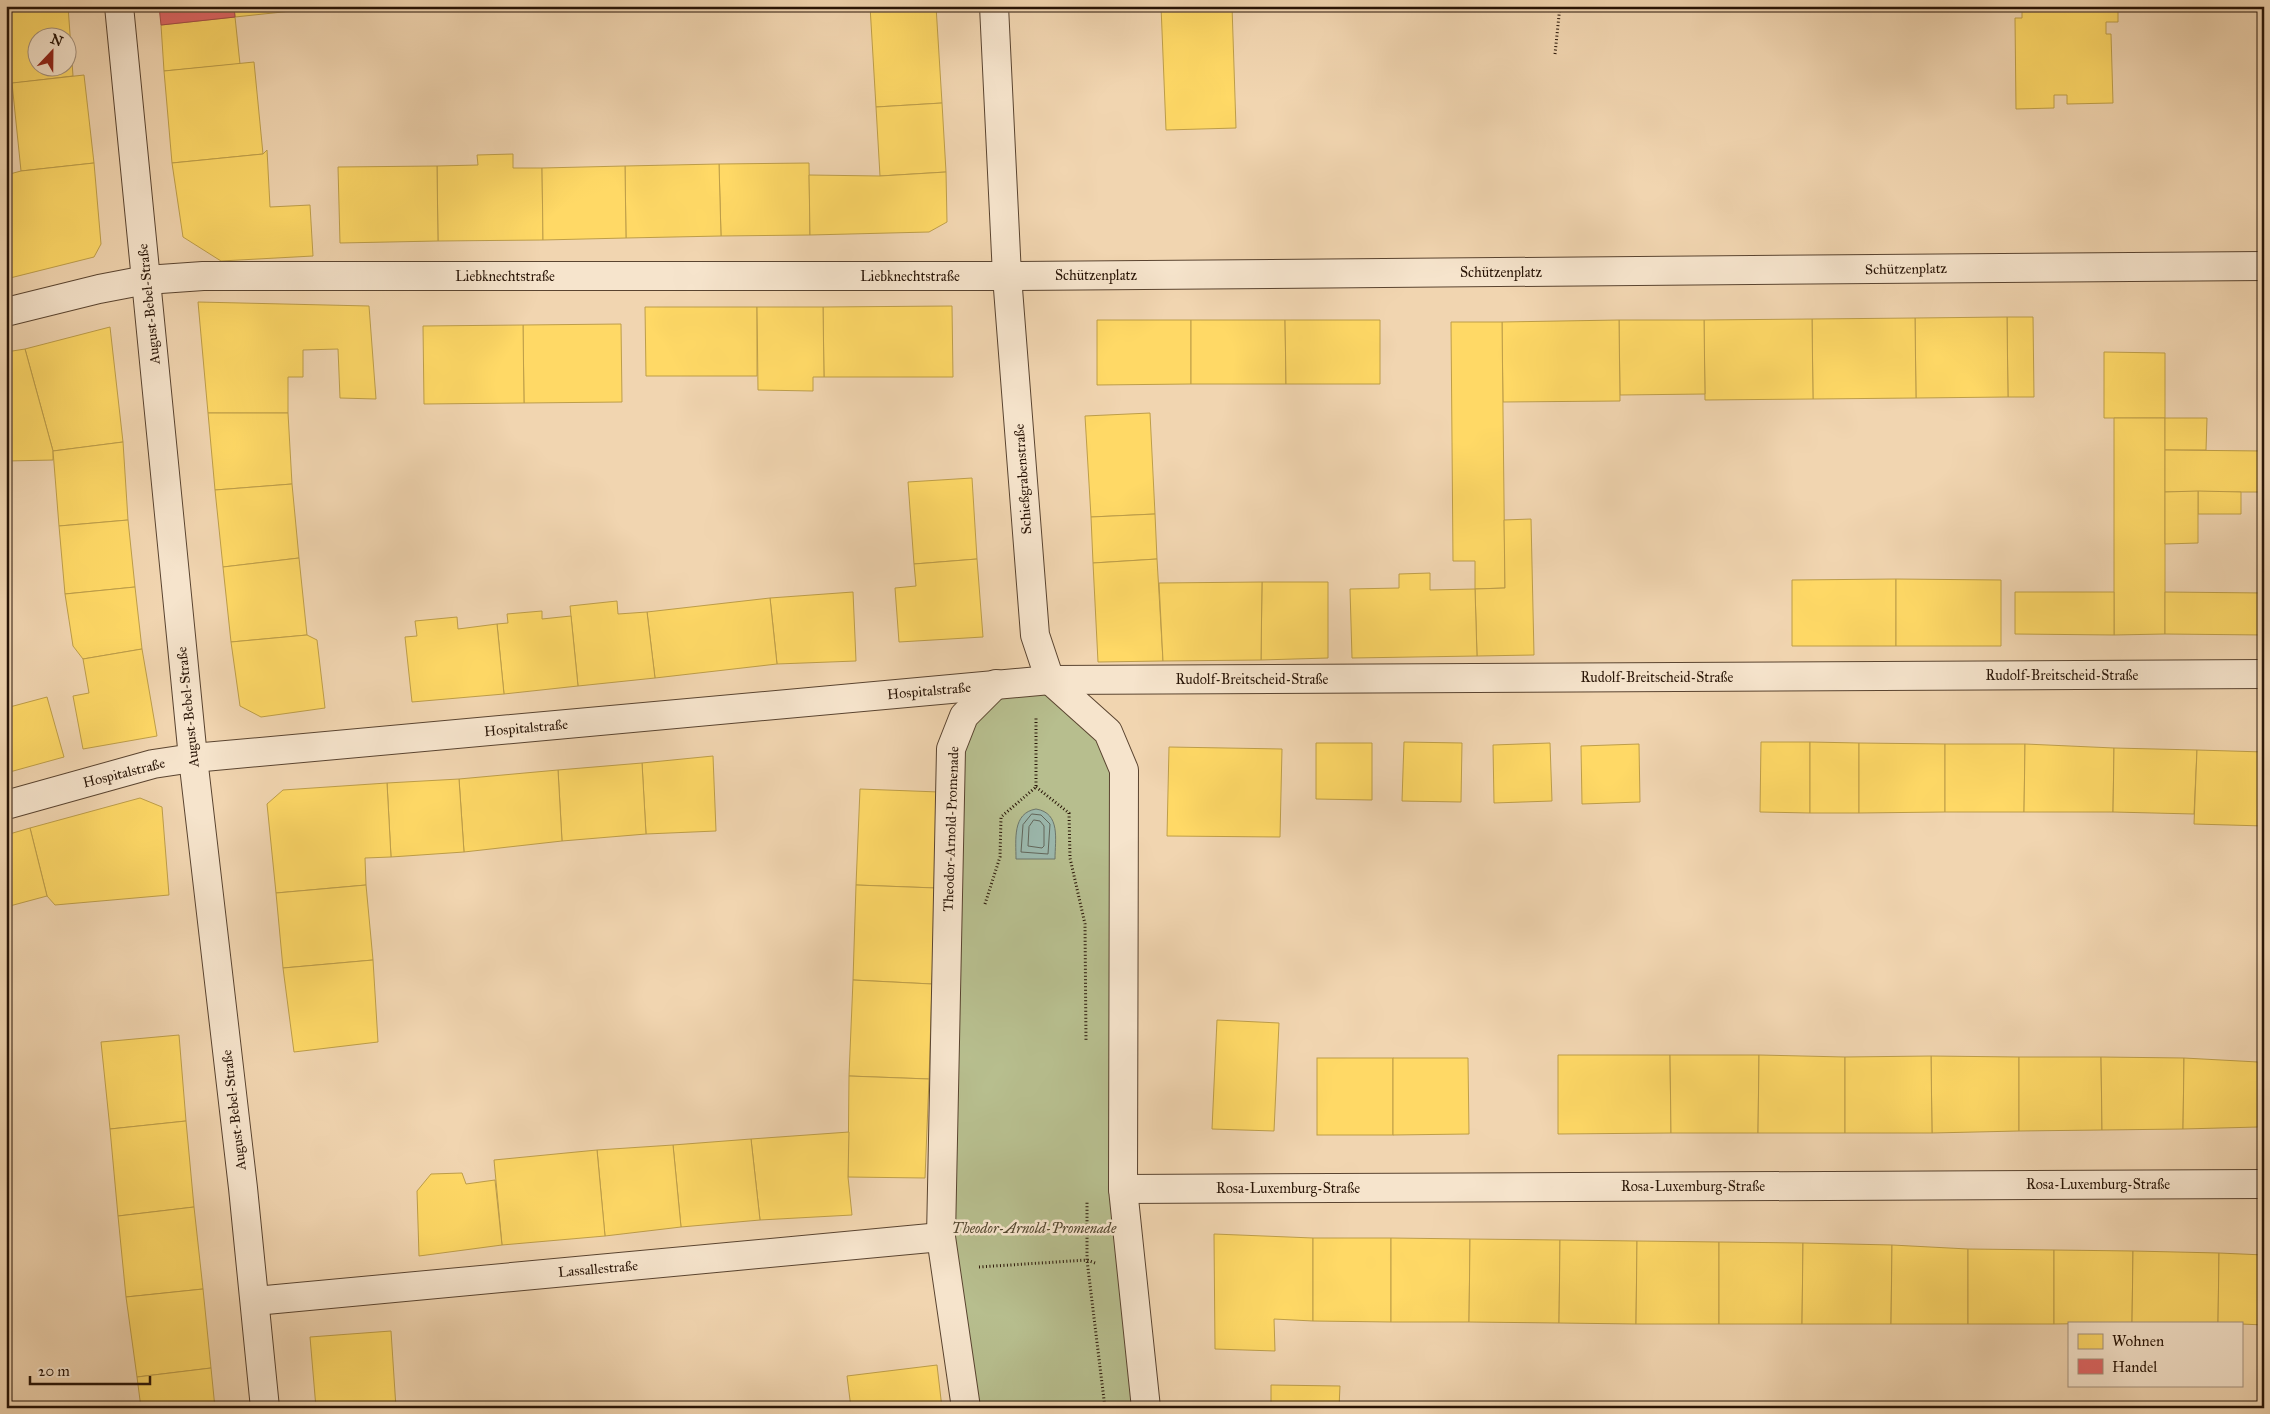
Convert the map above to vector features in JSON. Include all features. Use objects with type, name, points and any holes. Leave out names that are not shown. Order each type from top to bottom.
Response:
[{"type":"street","name":"August-Bebel-Straße","points":[[119,6],[193,758],[255,1301],[265,1408]]},
{"type":"street","points":[[994,6],[1008,276]]},
{"type":"street","name":"Schützenplatz","points":[[1008,276],[2264,266]]},
{"type":"street","name":"Liebknechtstraße","points":[[6,312],[99,289],[146,280],[203,276],[1008,276]]},
{"type":"street","name":"Schießgrabenstraße","points":[[1008,276],[1035,635],[1050,680]]},
{"type":"street","name":"Rudolf-Breitscheid-Straße","points":[[1050,680],[2264,674]]},
{"type":"street","points":[[1050,680],[1108,732],[1124,770],[1123,1189],[1146,1408]]},
{"type":"street","name":"Hospitalstraße","points":[[6,805],[153,764],[193,758],[1050,680]]},
{"type":"street","name":"Theodor-Arnold-Promenade","points":[[966,1408],[941,1237],[952,748],[964,716],[996,684]]},
{"type":"street","name":"Rosa-Luxemburg-Straße","points":[[1123,1189],[2264,1184]]},
{"type":"street","name":"Lassallestraße","points":[[255,1301],[941,1237]]},
{"type":"path","points":[[1555,54],[1560,6]]},
{"type":"path","points":[[985,913],[985,903],[1000,857],[1001,817],[1036,787],[1036,756]]},
{"type":"path","points":[[1036,787],[1069,813],[1070,858],[1085,924],[1086,1044]]},
{"type":"path","points":[[1087,1192],[1087,1260],[1105,1408]]},
{"type":"path","points":[[978,1257],[977,1267],[1087,1260]]},
{"type":"green space","name":"Theodor-Arnold-Promenade","points":[[1047,688],[1101,736],[1113,773],[1136,1408],[977,1408],[950,1230],[960,755],[973,721],[999,693]]},
{"type":"water","points":[[1036,809],[1050,816],[1053,822],[1056,836],[1055,859],[1016,859],[1016,836],[1019,822],[1028,812]]},
{"type":"building: Wohnen","points":[[6,6],[68,6],[70,28],[28,28],[28,78],[56,78],[6,84]]},
{"type":"building: Wohnen","points":[[234,6],[292,6],[292,11],[235,17]]},
{"type":"building: Wohnen","points":[[292,6],[327,6],[327,7],[292,11]]},
{"type":"building: Wohnen","points":[[870,6],[936,6],[942,103],[876,107]]},
{"type":"building: Wohnen","points":[[1161,6],[1232,6],[1236,128],[1166,130]]},
{"type":"building: Wohnen","points":[[1297,6],[1336,6],[1297,8]]},
{"type":"building: Wohnen","points":[[2022,6],[2118,6],[2118,22],[2106,22],[2106,34],[2111,34],[2113,103],[2067,104],[2067,95],[2054,95],[2054,108],[2016,109],[2015,18],[2022,18]]},
{"type":"building: Wohnen","points":[[235,17],[240,64],[164,71],[161,25]]},
{"type":"building: Wohnen","points":[[254,62],[263,154],[172,163],[164,71]]},
{"type":"building: Wohnen","points":[[84,75],[94,163],[21,171],[12,83],[57,78],[78,78],[78,76]]},
{"type":"building: Wohnen","points":[[942,103],[946,172],[880,176],[876,107]]},
{"type":"building: Wohnen","points":[[267,150],[270,207],[310,205],[313,256],[221,261],[183,237],[172,163],[263,154]]},
{"type":"building: Wohnen","points":[[513,154],[513,168],[542,168],[543,240],[438,241],[437,166],[478,165],[477,155]]},
{"type":"building: Wohnen","points":[[94,163],[101,244],[94,257],[6,279],[6,175],[21,171]]},
{"type":"building: Wohnen","points":[[809,163],[810,235],[721,236],[719,164]]},
{"type":"building: Wohnen","points":[[719,164],[721,236],[626,238],[625,166]]},
{"type":"building: Wohnen","points":[[437,166],[438,241],[340,243],[338,167]]},
{"type":"building: Wohnen","points":[[625,166],[626,238],[543,240],[542,168]]},
{"type":"building: Wohnen","points":[[946,172],[947,222],[929,232],[810,235],[809,175],[880,176]]},
{"type":"building: Wohnen","points":[[198,302],[369,306],[376,399],[340,398],[338,349],[303,350],[303,377],[288,377],[288,413],[208,413]]},
{"type":"building: Wohnen","points":[[952,306],[953,377],[824,377],[823,307]]},
{"type":"building: Wohnen","points":[[645,307],[757,307],[757,376],[646,376]]},
{"type":"building: Wohnen","points":[[757,307],[823,307],[824,377],[813,377],[813,391],[758,390]]},
{"type":"building: Wohnen","points":[[2007,317],[2033,317],[2034,397],[2008,397]]},
{"type":"building: Wohnen","points":[[2007,317],[2008,397],[1916,398],[1915,318]]},
{"type":"building: Wohnen","points":[[1915,318],[1916,398],[1813,399],[1812,319]]},
{"type":"building: Wohnen","points":[[1812,319],[1813,399],[1705,400],[1704,320]]},
{"type":"building: Wohnen","points":[[1097,320],[1191,320],[1191,384],[1097,385]]},
{"type":"building: Wohnen","points":[[1191,320],[1285,320],[1286,384],[1191,384]]},
{"type":"building: Wohnen","points":[[1285,320],[1380,320],[1380,384],[1286,384]]},
{"type":"building: Wohnen","points":[[1619,320],[1704,320],[1705,394],[1620,395]]},
{"type":"building: Wohnen","points":[[1619,320],[1620,401],[1503,402],[1502,322]]},
{"type":"building: Wohnen","points":[[1451,322],[1502,322],[1505,588],[1475,589],[1475,561],[1453,561]]},
{"type":"building: Wohnen","points":[[621,324],[622,402],[524,403],[523,325]]},
{"type":"building: Wohnen","points":[[523,325],[524,403],[424,404],[423,326]]},
{"type":"building: Wohnen","points":[[110,327],[123,442],[53,451],[25,349]]},
{"type":"building: Wohnen","points":[[25,349],[53,451],[53,460],[7,461],[6,459],[6,352]]},
{"type":"building: Wohnen","points":[[2104,352],[2165,353],[2165,418],[2104,418]]},
{"type":"building: Wohnen","points":[[208,413],[288,413],[292,484],[215,490]]},
{"type":"building: Wohnen","points":[[1150,413],[1155,514],[1091,517],[1085,416]]},
{"type":"building: Wohnen","points":[[2114,418],[2165,418],[2165,634],[2114,635]]},
{"type":"building: Wohnen","points":[[2165,418],[2207,418],[2206,450],[2165,450]]},
{"type":"building: Wohnen","points":[[123,442],[128,520],[59,526],[53,451]]},
{"type":"building: Wohnen","points":[[2165,450],[2264,451],[2264,492],[2165,492]]},
{"type":"building: Wohnen","points":[[972,478],[977,559],[914,564],[908,482]]},
{"type":"building: Wohnen","points":[[292,484],[299,558],[223,567],[215,490]]},
{"type":"building: Wohnen","points":[[2198,491],[2241,492],[2241,514],[2198,514]]},
{"type":"building: Wohnen","points":[[2198,491],[2198,543],[2165,544],[2165,492]]},
{"type":"building: Wohnen","points":[[1155,514],[1157,559],[1093,563],[1091,517]]},
{"type":"building: Wohnen","points":[[1531,519],[1534,655],[1477,656],[1475,589],[1505,588],[1504,520]]},
{"type":"building: Wohnen","points":[[128,520],[135,587],[65,594],[59,526]]},
{"type":"building: Wohnen","points":[[299,558],[307,635],[231,642],[223,567]]},
{"type":"building: Wohnen","points":[[977,559],[983,637],[899,642],[895,588],[916,586],[914,564]]},
{"type":"building: Wohnen","points":[[1157,559],[1163,661],[1098,662],[1093,563]]},
{"type":"building: Wohnen","points":[[1430,573],[1430,590],[1475,589],[1477,656],[1352,658],[1350,589],[1399,588],[1399,574]]},
{"type":"building: Wohnen","points":[[1896,579],[1896,646],[1792,646],[1792,580]]},
{"type":"building: Wohnen","points":[[1896,579],[2001,580],[2001,646],[1896,646]]},
{"type":"building: Wohnen","points":[[1262,582],[1328,582],[1328,658],[1261,660]]},
{"type":"building: Wohnen","points":[[1262,582],[1261,660],[1163,661],[1159,583]]},
{"type":"building: Wohnen","points":[[135,587],[142,649],[83,659],[73,646],[65,594]]},
{"type":"building: Wohnen","points":[[853,592],[856,661],[777,664],[770,598]]},
{"type":"building: Wohnen","points":[[2015,592],[2114,592],[2114,635],[2015,634]]},
{"type":"building: Wohnen","points":[[2165,592],[2264,593],[2264,635],[2165,634]]},
{"type":"building: Wohnen","points":[[770,598],[777,664],[655,678],[647,612]]},
{"type":"building: Wohnen","points":[[617,601],[618,614],[647,612],[655,678],[578,686],[570,606]]},
{"type":"building: Wohnen","points":[[542,611],[542,619],[571,616],[578,686],[504,694],[497,624],[508,623],[507,614]]},
{"type":"building: Wohnen","points":[[457,617],[458,629],[497,624],[504,694],[412,702],[405,637],[417,636],[415,621]]},
{"type":"building: Wohnen","points":[[307,635],[317,640],[325,708],[261,717],[240,706],[231,642]]},
{"type":"building: Wohnen","points":[[142,649],[157,736],[83,749],[73,696],[89,693],[83,659]]},
{"type":"building: Wohnen","points":[[47,697],[64,757],[6,773],[6,708]]},
{"type":"building: Wohnen","points":[[1404,742],[1462,743],[1461,802],[1402,801]]},
{"type":"building: Wohnen","points":[[1761,742],[1810,742],[1810,813],[1760,812]]},
{"type":"building: Wohnen","points":[[1810,742],[1859,743],[1859,813],[1810,813]]},
{"type":"building: Wohnen","points":[[1316,743],[1372,743],[1372,800],[1316,799]]},
{"type":"building: Wohnen","points":[[1550,743],[1552,801],[1494,803],[1493,745]]},
{"type":"building: Wohnen","points":[[1859,743],[1945,744],[1945,812],[1859,813]]},
{"type":"building: Wohnen","points":[[1639,744],[1640,802],[1582,804],[1581,746]]},
{"type":"building: Wohnen","points":[[1945,744],[2025,744],[2024,812],[1945,812]]},
{"type":"building: Wohnen","points":[[2025,744],[2114,748],[2113,812],[2024,812]]},
{"type":"building: Wohnen","points":[[1169,747],[1282,749],[1280,837],[1167,836]]},
{"type":"building: Wohnen","points":[[2114,748],[2197,750],[2194,814],[2113,812]]},
{"type":"building: Wohnen","points":[[2197,750],[2264,752],[2264,826],[2194,824]]},
{"type":"building: Wohnen","points":[[713,756],[716,831],[646,834],[642,763]]},
{"type":"building: Wohnen","points":[[642,763],[646,834],[562,841],[558,770]]},
{"type":"building: Wohnen","points":[[558,770],[562,841],[464,852],[459,779]]},
{"type":"building: Wohnen","points":[[459,779],[464,852],[391,857],[387,783]]},
{"type":"building: Wohnen","points":[[387,783],[391,857],[365,858],[366,885],[276,893],[267,804],[283,790]]},
{"type":"building: Wohnen","points":[[860,789],[939,792],[936,888],[856,885]]},
{"type":"building: Wohnen","points":[[140,798],[162,807],[169,895],[55,905],[47,896],[30,828]]},
{"type":"building: Wohnen","points":[[30,828],[47,896],[6,907],[6,835]]},
{"type":"building: Wohnen","points":[[366,885],[373,960],[283,968],[276,893]]},
{"type":"building: Wohnen","points":[[856,885],[936,888],[932,984],[853,980]]},
{"type":"building: Wohnen","points":[[373,960],[378,1042],[294,1052],[283,968]]},
{"type":"building: Wohnen","points":[[853,980],[932,984],[929,1079],[849,1076]]},
{"type":"building: Wohnen","points":[[1217,1020],[1279,1023],[1274,1131],[1212,1129]]},
{"type":"building: Wohnen","points":[[179,1035],[186,1121],[110,1129],[101,1042]]},
{"type":"building: Wohnen","points":[[1558,1055],[1670,1055],[1671,1133],[1558,1134]]},
{"type":"building: Wohnen","points":[[1670,1055],[1759,1055],[1758,1133],[1671,1133]]},
{"type":"building: Wohnen","points":[[1759,1055],[1845,1057],[1845,1133],[1758,1133]]},
{"type":"building: Wohnen","points":[[1931,1056],[2019,1057],[2019,1131],[1932,1133]]},
{"type":"building: Wohnen","points":[[1931,1056],[1932,1133],[1845,1133],[1845,1057]]},
{"type":"building: Wohnen","points":[[2019,1057],[2101,1057],[2102,1130],[2019,1131]]},
{"type":"building: Wohnen","points":[[2101,1057],[2184,1058],[2183,1129],[2102,1130]]},
{"type":"building: Wohnen","points":[[1317,1058],[1393,1058],[1393,1135],[1317,1135]]},
{"type":"building: Wohnen","points":[[1393,1058],[1468,1058],[1469,1134],[1393,1135]]},
{"type":"building: Wohnen","points":[[2184,1058],[2258,1062],[2258,1127],[2183,1129]]},
{"type":"building: Wohnen","points":[[2264,1061],[2264,1127],[2258,1127],[2258,1062]]},
{"type":"building: Wohnen","points":[[849,1076],[929,1079],[925,1178],[848,1177]]},
{"type":"building: Wohnen","points":[[186,1121],[194,1207],[118,1216],[110,1129]]},
{"type":"building: Wohnen","points":[[849,1132],[848,1177],[852,1215],[760,1220],[751,1139]]},
{"type":"building: Wohnen","points":[[751,1139],[760,1220],[681,1227],[673,1145]]},
{"type":"building: Wohnen","points":[[673,1145],[681,1227],[605,1236],[597,1150]]},
{"type":"building: Wohnen","points":[[597,1150],[605,1236],[502,1245],[494,1160]]},
{"type":"building: Wohnen","points":[[462,1173],[466,1184],[495,1180],[502,1245],[419,1256],[417,1191],[431,1174]]},
{"type":"building: Wohnen","points":[[194,1207],[203,1289],[126,1297],[118,1216]]},
{"type":"building: Wohnen","points":[[1214,1234],[1313,1238],[1313,1321],[1274,1319],[1275,1351],[1215,1349]]},
{"type":"building: Wohnen","points":[[1313,1238],[1391,1238],[1391,1322],[1313,1321]]},
{"type":"building: Wohnen","points":[[1391,1238],[1470,1239],[1469,1322],[1391,1322]]},
{"type":"building: Wohnen","points":[[1470,1239],[1560,1240],[1559,1323],[1469,1322]]},
{"type":"building: Wohnen","points":[[1560,1240],[1637,1241],[1636,1324],[1559,1323]]},
{"type":"building: Wohnen","points":[[1637,1241],[1719,1242],[1719,1324],[1636,1324]]},
{"type":"building: Wohnen","points":[[1719,1242],[1803,1243],[1802,1324],[1719,1324]]},
{"type":"building: Wohnen","points":[[1803,1243],[1892,1245],[1891,1324],[1802,1324]]},
{"type":"building: Wohnen","points":[[1892,1245],[1968,1249],[1968,1324],[1891,1324]]},
{"type":"building: Wohnen","points":[[1968,1249],[2054,1250],[2054,1324],[1968,1324]]},
{"type":"building: Wohnen","points":[[2054,1250],[2133,1251],[2132,1322],[2068,1322],[2068,1324],[2054,1324]]},
{"type":"building: Wohnen","points":[[2133,1251],[2219,1253],[2218,1322],[2132,1322]]},
{"type":"building: Wohnen","points":[[2219,1253],[2264,1255],[2264,1325],[2242,1324],[2242,1322],[2218,1322]]},
{"type":"building: Wohnen","points":[[203,1289],[211,1368],[137,1377],[126,1297]]},
{"type":"building: Wohnen","points":[[391,1331],[396,1408],[316,1408],[310,1337]]},
{"type":"building: Wohnen","points":[[937,1365],[942,1408],[851,1408],[847,1376]]},
{"type":"building: Wohnen","points":[[211,1368],[215,1408],[141,1408],[137,1377]]},
{"type":"building: Wohnen","points":[[1271,1385],[1340,1386],[1339,1408],[1271,1408]]},
{"type":"building: Handel","points":[[159,6],[234,6],[235,17],[161,25]]}]
